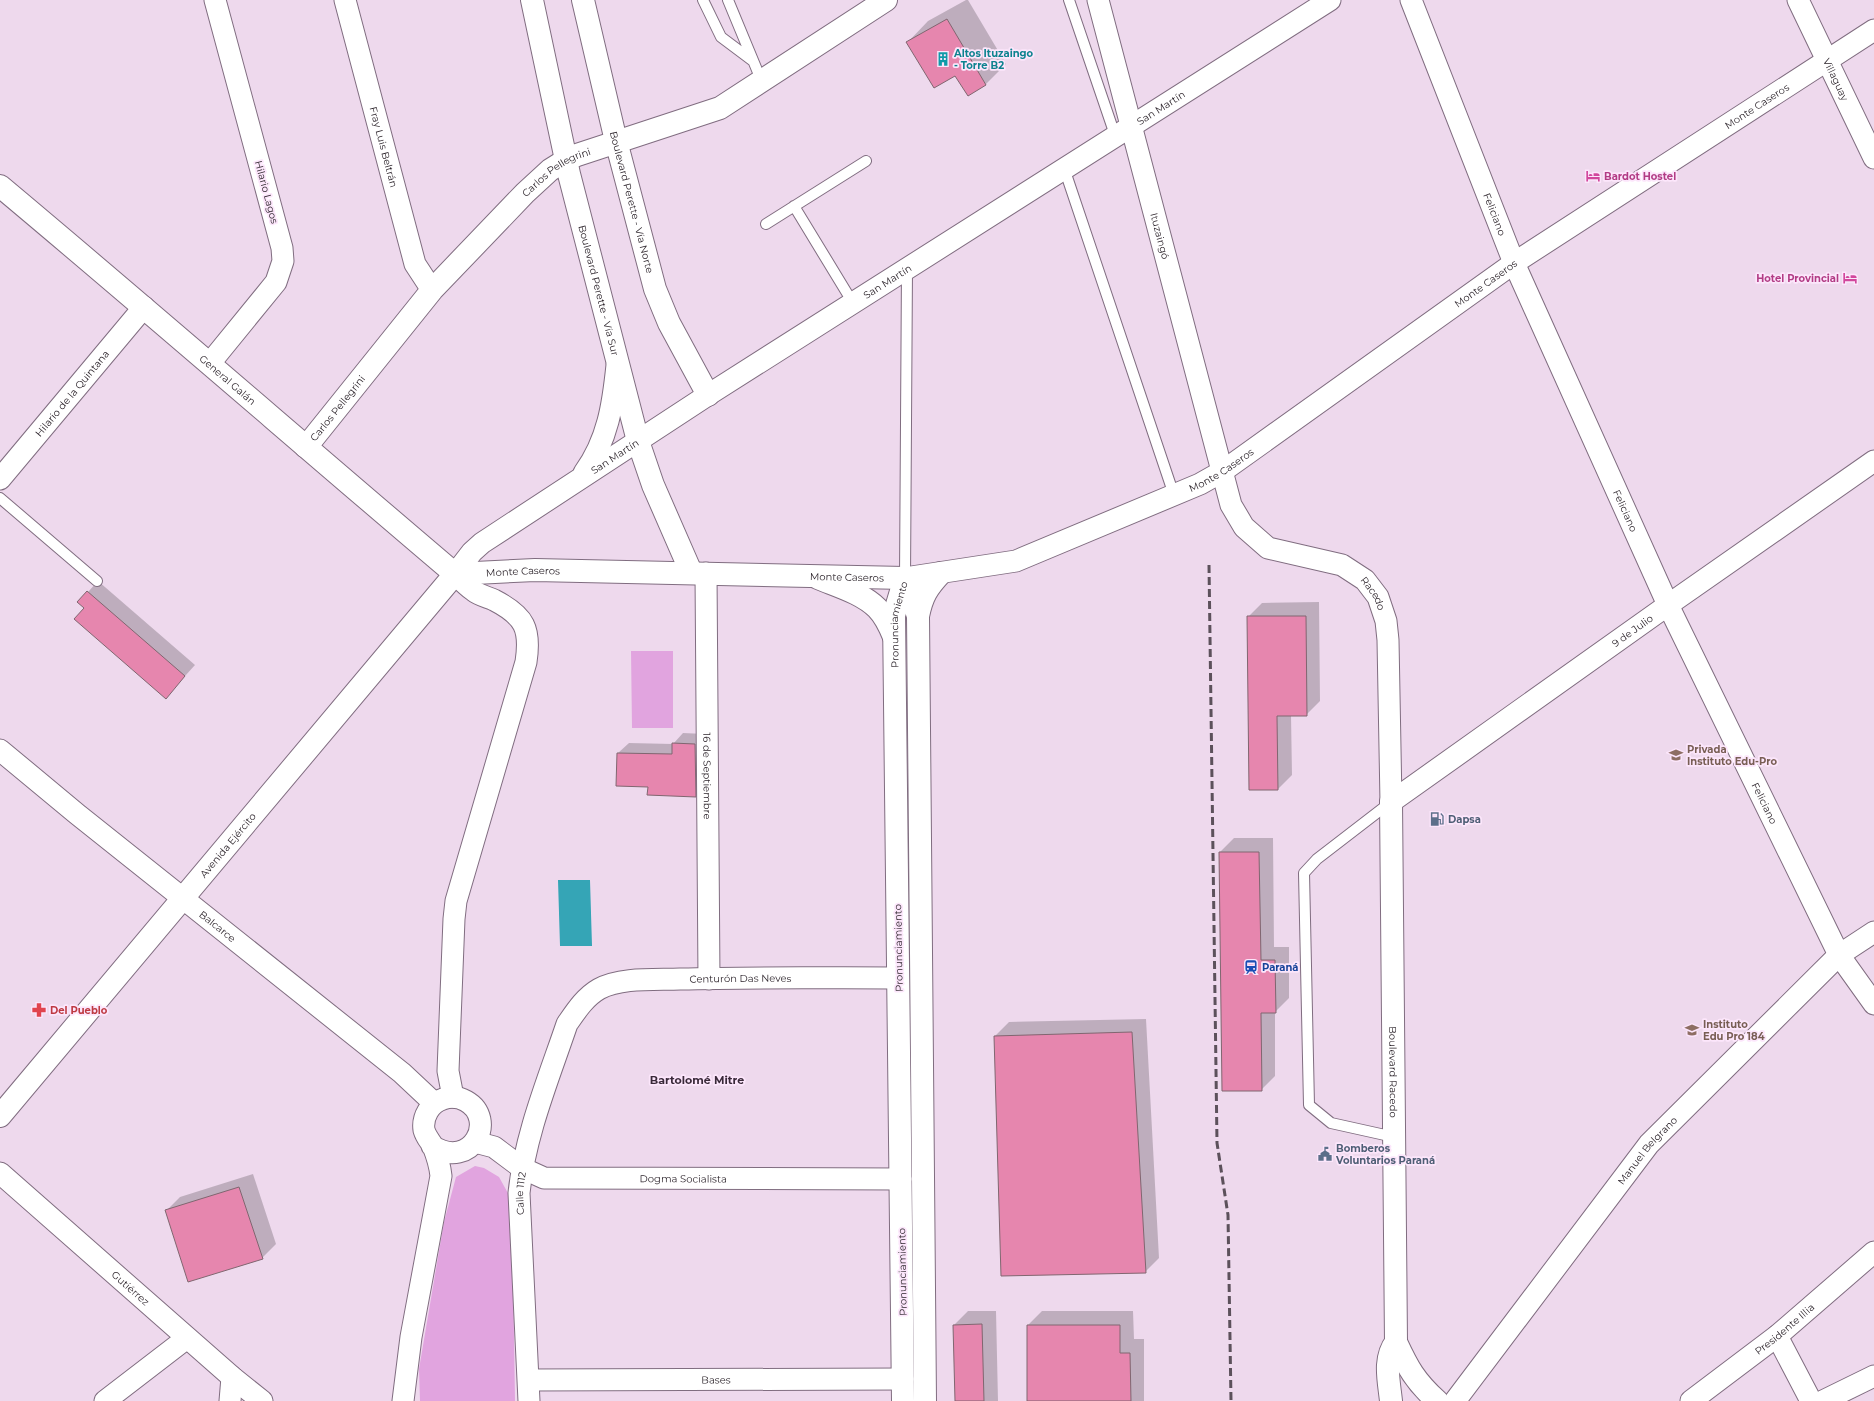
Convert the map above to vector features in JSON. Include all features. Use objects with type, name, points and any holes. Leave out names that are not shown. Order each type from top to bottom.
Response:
[{"type":"street","name":"Hilario Lagos","points":[[210,363],[276,282],[281,272],[283,261],[282,248],[215,0]]},
{"type":"street","name":"Fray Luis Beltrán","points":[[345,0],[415,264],[432,290]]},
{"type":"street","name":"Boulevard Perette - Vía Sur","points":[[532,0],[566,160],[638,441],[653,485],[699,573]]},
{"type":"street","name":"Boulevard Perette - Vía Norte","points":[[583,0],[616,141],[655,289],[662,308],[708,395]]},
{"type":"street","name":"Carlos Pellegrini","points":[[306,447],[432,290],[520,198],[550,170],[566,160],[616,141],[720,108],[886,0]]},
{"type":"street","name":"Ituzaingó","points":[[1098,0],[1124,130],[1223,471]]},
{"type":"street","name":"San Martín","points":[[455,574],[472,552],[482,543],[708,395],[1330,0]]},
{"type":"street","name":"Feliciano","points":[[1411,0],[1514,263],[1668,605],[1839,956],[1874,1004]]},
{"type":"street","name":"Villaguay","points":[[1798,0],[1874,158]]},
{"type":"street","name":"Monte Caseros","points":[[455,574],[535,570],[699,573],[818,578],[905,578],[940,574],[1016,561],[1200,484],[1223,471],[1514,263],[1827,62],[1874,30]]},
{"type":"street","name":"General Galán","points":[[0,186],[210,363],[455,574]]},
{"type":"street","name":"Hilario de la Quintana","points":[[0,479],[144,307]]},
{"type":"street","points":[[577,481],[591,463],[604,437],[613,405],[617,360]]},
{"type":"street","name":"9 de Julio","points":[[1391,802],[1668,605],[1874,462]]},
{"type":"street","name":"Racedo","points":[[1223,471],[1231,505],[1244,527],[1268,548],[1342,565],[1365,580],[1378,597],[1386,621],[1388,640],[1391,802]]},
{"type":"street","name":"16 de Septiembre","points":[[699,573],[709,979]]},
{"type":"street","points":[[444,1100],[448,1071],[456,901],[526,662],[529,639],[527,629],[519,618],[508,608],[474,592],[455,574]]},
{"type":"street","name":"Avenida Ejército","points":[[0,1116],[455,574]]},
{"type":"street","points":[[918,616],[921,600],[929,586],[940,574]]},
{"type":"street","points":[[818,578],[853,592],[877,607],[887,621],[894,638]]},
{"type":"street","name":"Pronunciamiento","points":[[905,578],[918,616],[925,1401]]},
{"type":"street","name":"Pronunciamiento","points":[[903,1401],[894,615],[905,578]]},
{"type":"street","name":"Balcarce","points":[[0,750],[77,814],[402,1073],[444,1100]]},
{"type":"street","name":"Boulevard Racedo","points":[[1391,802],[1396,1342],[1411,1373],[1433,1397]]},
{"type":"street","name":"Manuel Belgrano","points":[[1455,1401],[1649,1144],[1839,956],[1874,932]]},
{"type":"street","name":"Centurón Das Neves","points":[[586,998],[600,988],[626,981],[898,978]]},
{"type":"street","name":"Calle 1112","points":[[529,1401],[519,1193],[522,1168],[529,1138],[567,1024],[586,998]]},
{"type":"street","points":[[402,1401],[411,1337],[441,1176],[440,1164],[424,1129],[424,1120],[428,1111],[444,1100],[469,1103],[479,1117],[479,1134],[475,1142],[468,1149],[450,1153],[440,1151],[432,1146]]},
{"type":"street","name":"Dogma Socialista","points":[[475,1142],[494,1147],[522,1168],[544,1178],[901,1179]]},
{"type":"street","name":"Gutiérrez","points":[[0,1173],[187,1338],[262,1401]]},
{"type":"street","name":"Presidente Illia","points":[[1691,1401],[1777,1336],[1874,1252]]},
{"type":"street","points":[[1777,1336],[1811,1401]]},
{"type":"street","points":[[105,1401],[187,1338]]},
{"type":"street","name":"Boulevard Racedo","points":[[1391,1401],[1388,1375],[1389,1351],[1396,1342]]},
{"type":"street","points":[[1822,1401],[1874,1376]]},
{"type":"street","points":[[230,1401],[229,1392],[232,1377]]},
{"type":"street","name":"Bases","points":[[529,1380],[903,1378]]},
{"type":"street","points":[[1396,1401],[1408,1391],[1417,1390],[1433,1397]]},
{"type":"lane","points":[[703,0],[721,37],[753,61]]},
{"type":"lane","points":[[728,0],[762,82]]},
{"type":"lane","points":[[1069,0],[1124,130]]},
{"type":"lane","points":[[766,224],[866,161]]},
{"type":"lane","points":[[1064,168],[1174,495]]},
{"type":"lane","points":[[794,206],[852,303]]},
{"type":"lane","points":[[905,578],[907,268]]},
{"type":"lane","points":[[0,498],[97,581]]},
{"type":"lane","points":[[1391,802],[1317,859],[1304,873],[1309,1105],[1331,1123],[1394,1138]]},
{"type":"shaded area","points":[[631,651],[673,651],[673,728],[632,728]]},
{"type":"shaded area","points":[[475,1166],[484,1168],[499,1177],[509,1195],[513,1273],[515,1401],[420,1401],[419,1369],[444,1222],[456,1177]]},
{"type":"water","points":[[558,880],[590,880],[592,946],[560,946]]},
{"type":"building","name":"Altos Ituzaingo - Torre B2","points":[[947,19],[986,85],[968,96],[955,76],[934,88],[906,42]]},
{"type":"building","points":[[87,591],[185,676],[166,699],[74,619],[84,608],[77,602]]},
{"type":"building","points":[[1247,616],[1306,616],[1307,716],[1277,716],[1278,790],[1249,790]]},
{"type":"building","points":[[672,743],[695,744],[696,797],[647,795],[648,787],[616,786],[617,753],[672,754]]},
{"type":"building","points":[[1219,852],[1259,852],[1261,960],[1275,960],[1276,1013],[1261,1013],[1262,1091],[1222,1091]]},
{"type":"building","points":[[1132,1032],[1146,1273],[1001,1276],[994,1036]]},
{"type":"building","points":[[239,1187],[263,1259],[188,1282],[165,1210]]},
{"type":"building","points":[[982,1324],[984,1401],[955,1401],[953,1325]]},
{"type":"building","points":[[1027,1325],[1120,1325],[1120,1353],[1130,1353],[1131,1401],[1027,1401]]},
{"type":"railway","points":[[1209,565],[1217,1143],[1228,1215],[1231,1401]]},
{"type":"place","name":"Altos Ituzaingo - Torre B2","points":[[943,59]]},
{"type":"place","name":"Bardot Hostel","points":[[1593,176]]},
{"type":"place","name":"Hotel Provincial","points":[[1850,278]]},
{"type":"place","name":"Privada Instituto Edu-Pro","points":[[1676,755]]},
{"type":"place","name":"Dapsa","points":[[1437,819]]},
{"type":"place","name":"Paraná","points":[[1251,967]]},
{"type":"place","name":"Del Pueblo","points":[[39,1010]]},
{"type":"place","name":"Instituto Edu Pro 184","points":[[1692,1030]]},
{"type":"place","name":"Bomberos Voluntarios Paraná","points":[[1325,1154]]},
{"type":"district","name":"Bartolomé Mitre","points":[[697,1080]]}]
